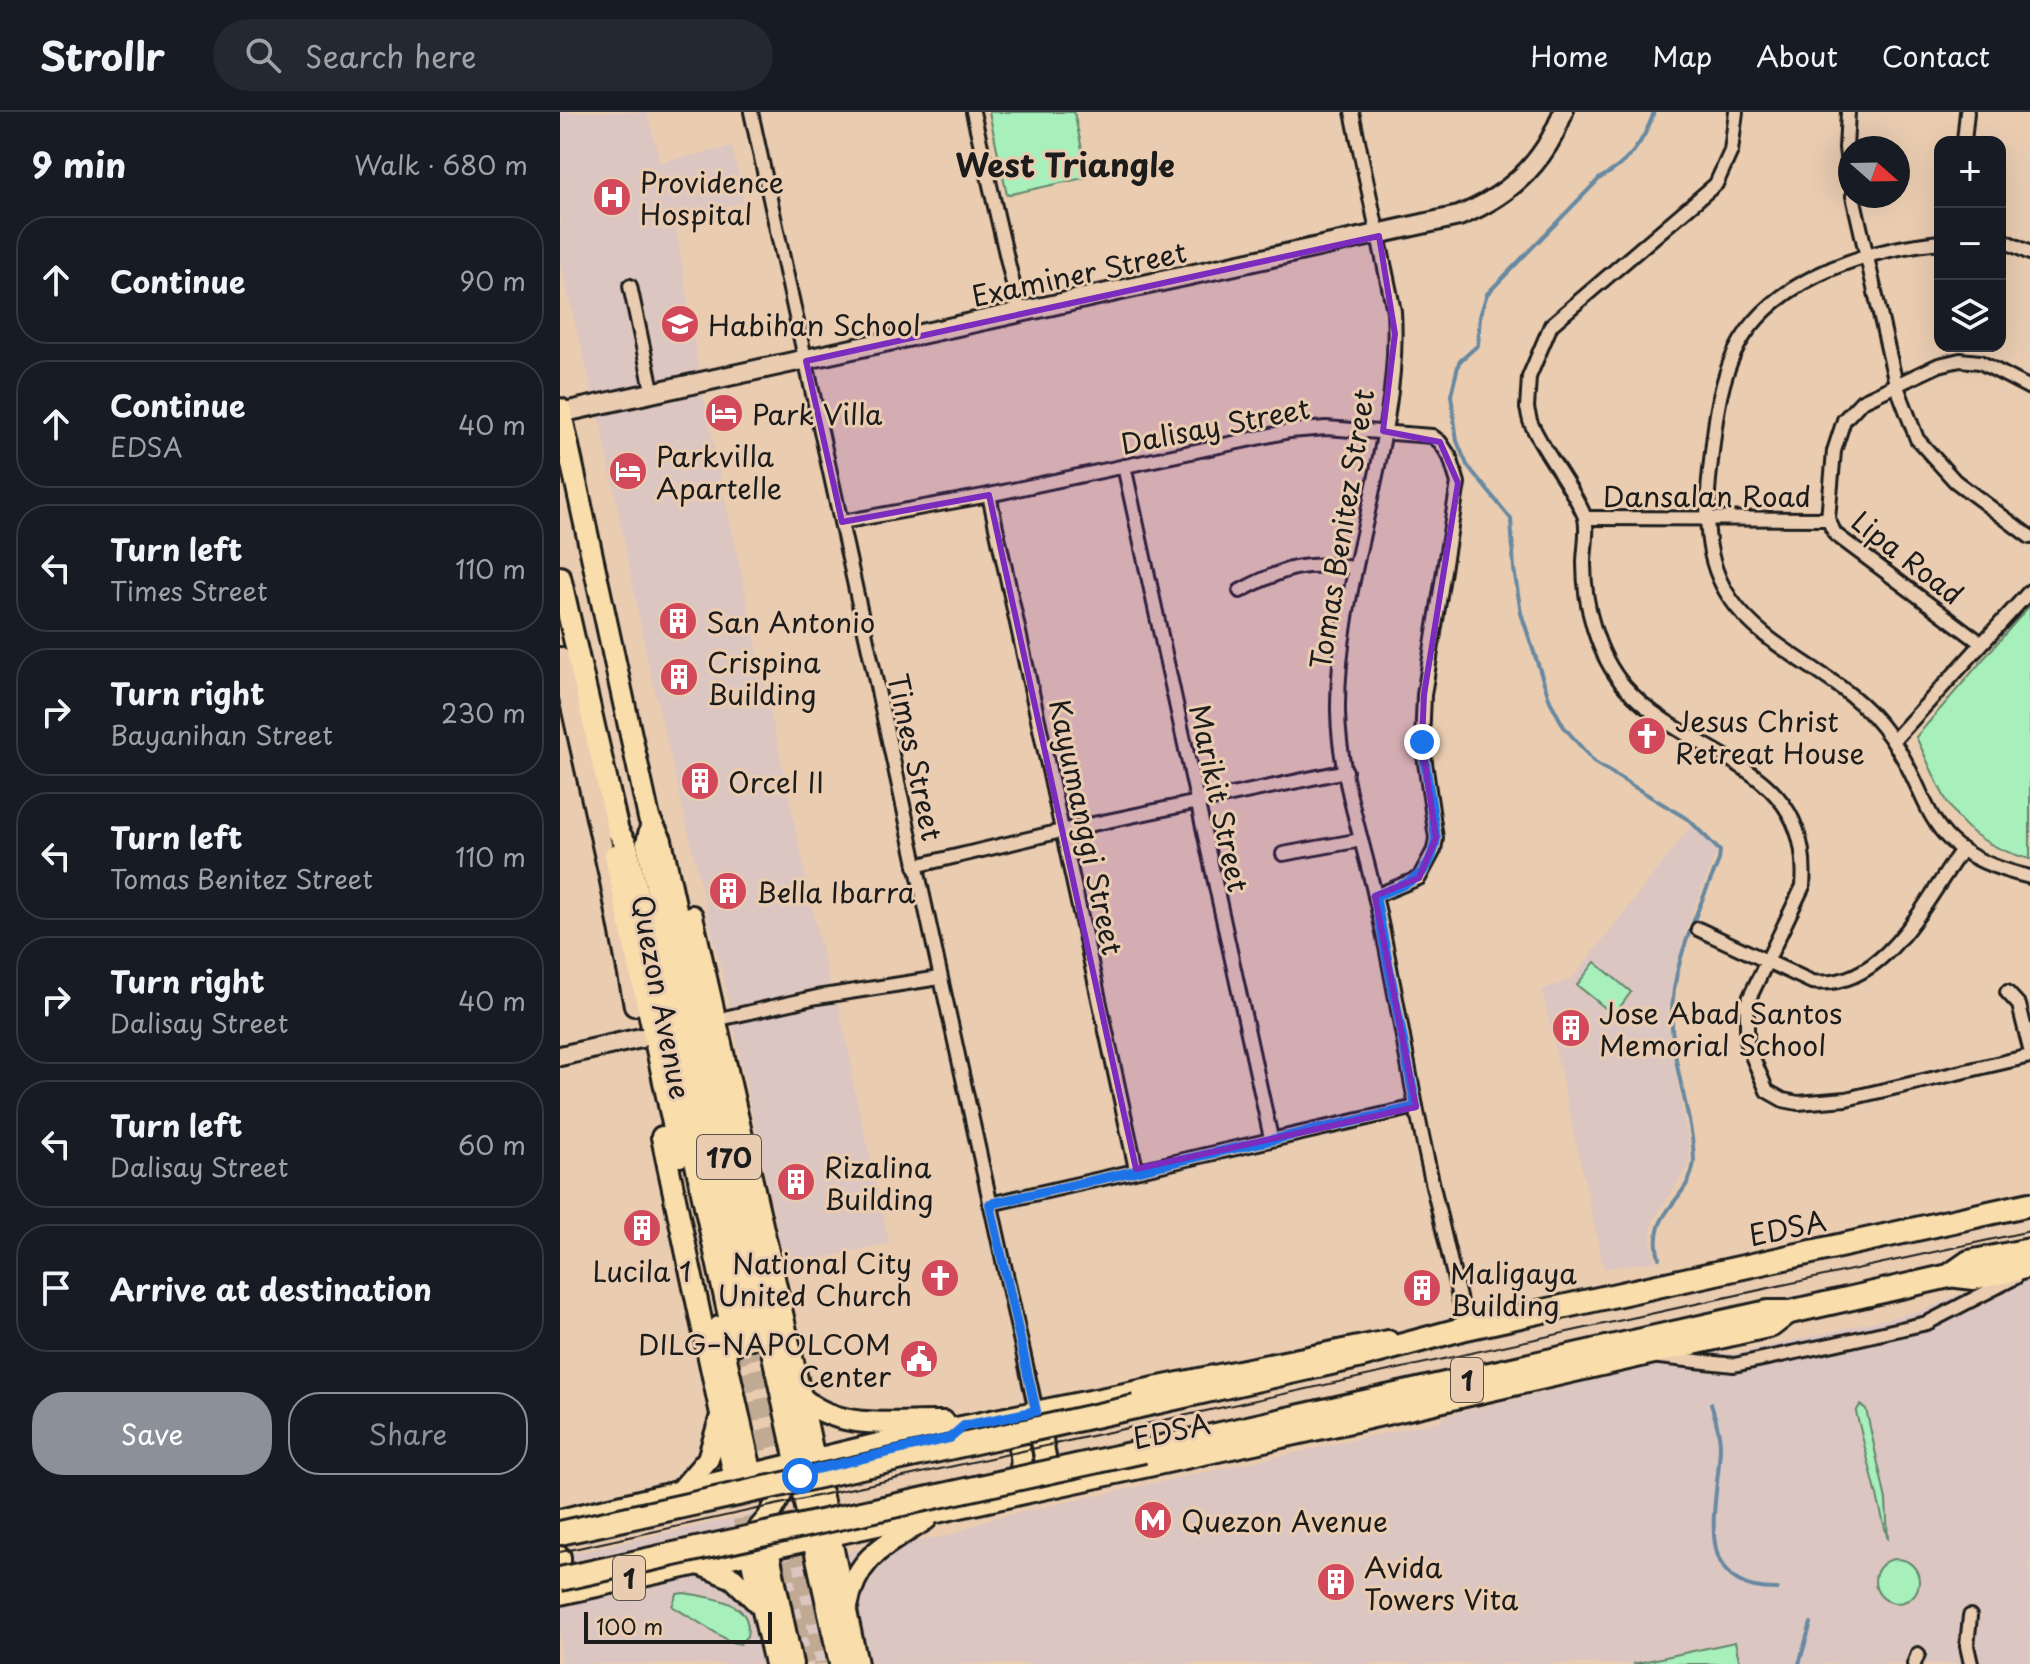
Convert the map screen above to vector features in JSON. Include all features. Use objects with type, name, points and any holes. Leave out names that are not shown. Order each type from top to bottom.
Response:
[{"type":"highway","name":"EDSA","points":[[560,1533],[1135,1407],[1362,1356],[1466,1328],[2030,1204]]},
{"type":"highway","name":"EDSA","points":[[563,1586],[1144,1451],[1768,1312],[1790,1312],[1949,1276],[1969,1262],[2030,1250]]},
{"type":"main road","name":"Quezon Avenue","points":[[560,412],[651,826],[661,840],[664,851],[822,1537],[846,1615],[857,1664]]},
{"type":"main road","name":"Quezon Avenue","points":[[560,577],[618,831],[627,846],[744,1341],[647,843],[651,826]]},
{"type":"main road","name":"Quezon Avenue","points":[[618,831],[614,848],[744,1481]]},
{"type":"main road","name":"Quezon Avenue","points":[[664,851],[684,882],[801,1397],[806,1466]]},
{"type":"main road","points":[[609,876],[628,920]]},
{"type":"main road","points":[[634,1006],[636,961]]},
{"type":"main road","name":"Quezon Avenue","points":[[634,1006],[721,1407],[744,1481]]},
{"type":"main road","name":"EDSA","points":[[1949,1276],[1974,1279],[2030,1268]]},
{"type":"main road","name":"EDSA","points":[[563,1586],[697,1563],[755,1542],[822,1537],[1643,1356],[1772,1326],[1790,1312]]},
{"type":"main road","name":"EDSA","points":[[560,1520],[683,1488],[744,1481],[994,1419],[1351,1346],[1416,1340]]},
{"type":"main road","points":[[801,1397],[820,1413],[839,1420],[946,1422],[964,1426]]},
{"type":"main road","points":[[683,1488],[712,1452],[720,1428],[721,1407]]},
{"type":"main road","points":[[1036,1411],[1047,1467],[1062,1484]]},
{"type":"main road","points":[[994,1419],[1010,1431],[1022,1457],[1020,1477],[1009,1495]]},
{"type":"main road","points":[[775,1664],[762,1608],[755,1542],[806,1466]]},
{"type":"main road","points":[[846,1615],[854,1579],[863,1563],[939,1511]]},
{"type":"main road","name":"Quezon Avenue","points":[[822,1537],[840,1664]]},
{"type":"main road","points":[[560,1557],[563,1586],[591,1576],[755,1542]]},
{"type":"main road","points":[[755,1542],[792,1664]]},
{"type":"main road","points":[[697,1563],[733,1578],[762,1608]]},
{"type":"street","name":"Times Street","points":[[751,112],[1036,1411]]},
{"type":"street","points":[[973,112],[1020,314]]},
{"type":"street","name":"Tomas Benitez Street","points":[[1352,112],[1379,236],[1395,334],[1383,431],[1342,640],[1338,714],[1346,771],[1375,896],[1416,1107],[1466,1328]]},
{"type":"street","name":"Examiner Street","points":[[560,412],[1433,223],[1485,205],[1514,186],[1554,138],[1563,112]]},
{"type":"street","points":[[1736,112],[1731,151],[1716,184],[1551,325],[1535,356],[1526,397],[1530,421],[1586,518],[1586,596],[1598,639],[1619,679],[1659,717],[1743,768],[1770,789],[1792,812],[1798,825],[1803,886],[1747,1003],[1745,1033],[1763,1086],[1783,1100],[1846,1099],[2030,1056]]},
{"type":"street","points":[[1847,136],[1848,112]]},
{"type":"street","points":[[1965,136],[1967,112]]},
{"type":"street","points":[[1856,208],[1896,384],[1917,439],[1934,461],[2030,537]]},
{"type":"street","points":[[2006,242],[2030,253]]},
{"type":"street","points":[[1934,243],[1826,268],[1794,287],[1763,315],[1738,347],[1729,365],[1716,421],[1705,517],[1714,563],[1737,609],[1761,630],[1845,689],[1893,741],[1931,818],[1961,851],[2030,877]]},
{"type":"street","points":[[630,286],[653,394]]},
{"type":"street","name":"Lipa Road","points":[[1981,643],[1835,534],[1828,519],[1834,451],[1844,420],[1862,401],[1948,362],[1970,360],[2030,388]]},
{"type":"street","name":"Dalisay Street","points":[[842,522],[989,495],[1290,431],[1326,428],[1432,436],[1440,442],[1458,483],[1424,695],[1422,742],[1436,838],[1434,850],[1419,878],[1375,896]]},
{"type":"street","name":"Marikit Street","points":[[1124,466],[1195,802],[1271,1138]]},
{"type":"street","name":"Kayumanggi Street","points":[[989,495],[1136,1169]]},
{"type":"street","name":"Dansalan Road","points":[[1586,518],[1828,519]]},
{"type":"street","points":[[1240,591],[1266,577],[1309,563],[1355,568]]},
{"type":"street","points":[[1893,741],[2030,591]]},
{"type":"street","name":"Quezon Avenue","points":[[560,657],[609,876],[634,1006]]},
{"type":"street","points":[[915,866],[1346,771]]},
{"type":"street","points":[[1283,854],[1361,840]]},
{"type":"street","points":[[1698,929],[1812,982],[1830,984],[1855,978],[1896,943],[1961,851]]},
{"type":"street","points":[[715,1020],[817,997],[939,978]]},
{"type":"street","points":[[2007,992],[2019,1005],[2030,1049]]},
{"type":"street","points":[[560,1056],[641,1038]]},
{"type":"street","points":[[990,1204],[1416,1107]]},
{"type":"street","points":[[1643,1356],[1734,1365],[1927,1323],[2030,1268]]},
{"type":"street","points":[[1970,1616],[1967,1646],[1971,1664]]},
{"type":"highlighted area","points":[[1379,236],[1395,334],[1383,431],[1440,442],[1458,483],[1424,695],[1422,742],[1436,838],[1419,878],[1375,896],[1416,1107],[1136,1169],[989,495],[842,522],[806,361]]},
{"type":"shaded area","points":[[560,112],[647,112],[660,162],[732,147],[744,202],[675,219],[702,389],[818,934],[832,994],[836,994],[854,1074],[851,1075],[890,1243],[785,1267],[727,996],[646,653],[603,434],[560,263]]},
{"type":"shaded area","points":[[1690,827],[1711,842],[1716,853],[1685,933],[1668,1006],[1669,1036],[1690,1164],[1653,1221],[1651,1239],[1655,1261],[1604,1269],[1542,990],[1573,978]]},
{"type":"shaded area","points":[[2030,1279],[2030,1664],[560,1664],[560,1556],[779,1508],[791,1559],[920,1541],[950,1535],[989,1519],[1440,1421],[1447,1415],[1574,1385],[1594,1376],[1710,1351],[1733,1354],[1923,1310],[1957,1295]]},
{"type":"green space","points":[[989,112],[1074,112],[1088,177],[1007,195]]},
{"type":"green space","points":[[2030,605],[2030,859],[2004,851],[1968,828],[1945,798],[1916,737]]},
{"type":"green space","points":[[1595,962],[1631,992],[1614,1015],[1577,985]]},
{"type":"green space","points":[[1860,1405],[1866,1409],[1886,1500],[1888,1540],[1856,1412]]},
{"type":"green space","points":[[1897,1559],[1912,1566],[1919,1581],[1912,1596],[1897,1603],[1882,1596],[1875,1581],[1882,1566]]},
{"type":"green space","points":[[677,1594],[728,1602],[737,1608],[748,1624],[747,1636],[740,1644],[731,1642],[672,1606]]},
{"type":"green space","points":[[1735,1642],[1740,1664],[1633,1664]]},
{"type":"waterway","points":[[1654,112],[1640,142],[1627,159],[1600,178],[1487,294],[1480,316],[1478,345],[1459,362],[1451,395],[1457,441],[1467,465],[1511,519],[1521,613],[1550,701],[1564,727],[1595,763],[1689,820],[1720,851],[1684,946],[1674,992],[1673,1039],[1694,1161],[1685,1187],[1658,1228],[1659,1258]]},
{"type":"waterway","points":[[1711,1404],[1720,1440],[1714,1517],[1714,1539],[1719,1559],[1730,1575],[1749,1585],[1777,1589]]},
{"type":"waterway","points":[[1799,1664],[1811,1623]]},
{"type":"tunnel","points":[[752,1339],[823,1664]]},
{"type":"tunnel","points":[[735,1344],[766,1488]]},
{"type":"tunnel","points":[[737,1489],[746,1536]]},
{"type":"tunnel","points":[[776,1531],[805,1664]]},
{"type":"tram line","points":[[560,1552],[2030,1231]]},
{"type":"place","name":"Providence Hospital","points":[[612,197]]},
{"type":"place","name":"Habihan School","points":[[680,324]]},
{"type":"place","name":"Park Villa","points":[[724,413]]},
{"type":"place","name":"Parkvilla Apartelle","points":[[628,471]]},
{"type":"place","name":"San Antonio","points":[[678,621]]},
{"type":"place","name":"Crispina Building","points":[[679,677]]},
{"type":"place","name":"Jesus Christ Retreat House","points":[[1647,736]]},
{"type":"place","name":"Orcel II","points":[[700,781]]},
{"type":"place","name":"Bella Ibarra","points":[[728,891]]},
{"type":"place","name":"Jose Abad Santos Memorial School","points":[[1571,1028]]},
{"type":"place","name":"Rizalina Building","points":[[796,1182]]},
{"type":"place","name":"Lucila 1","points":[[642,1228]]},
{"type":"place","name":"National City United Church","points":[[940,1278]]},
{"type":"place","name":"Maligaya Building","points":[[1422,1288]]},
{"type":"place","name":"DILG–NAPOLCOM Center","points":[[919,1359]]},
{"type":"place","name":"Quezon Avenue","points":[[1153,1520]]},
{"type":"place","name":"Avida Towers Vita","points":[[1336,1582]]},
{"type":"district","name":"West Triangle","points":[[1065,164]]},
{"type":"route","points":[[800,1476],[799,1473],[950,1438],[964,1426],[1036,1411],[990,1204],[1416,1107],[1375,896],[1419,878],[1434,850],[1436,838],[1422,742]]}]
